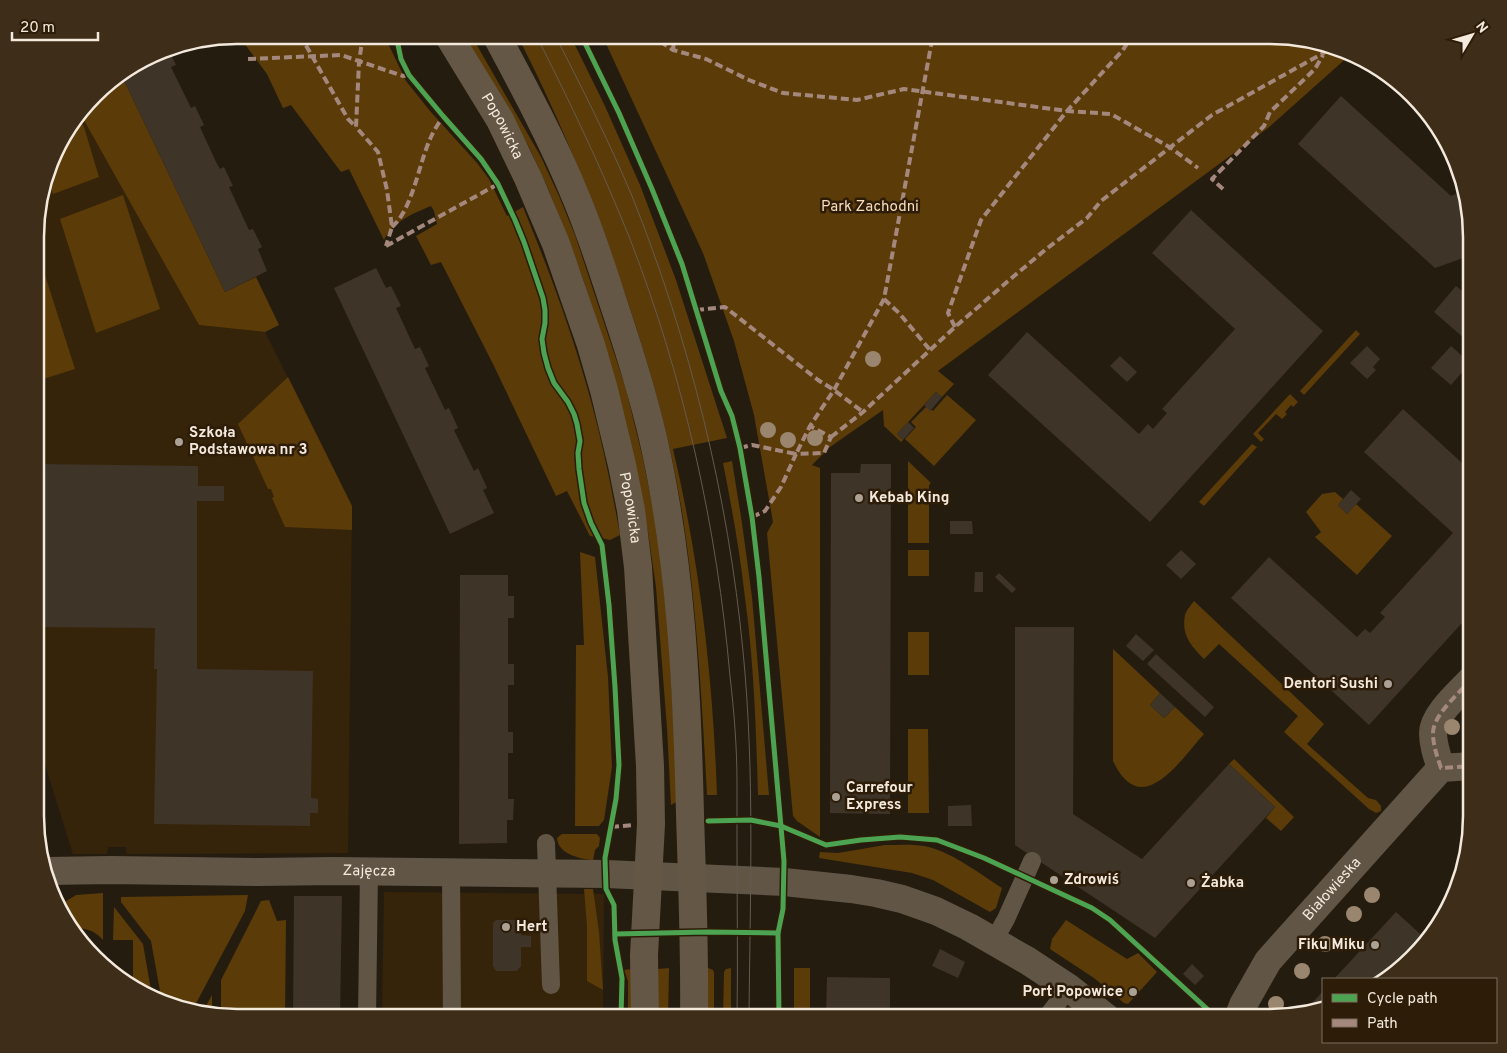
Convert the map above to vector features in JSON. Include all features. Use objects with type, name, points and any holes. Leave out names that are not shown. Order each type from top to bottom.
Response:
[{"type":"street","name":"Popowicka","points":[[454,44],[500,120],[532,187],[556,244],[579,307],[602,381],[631,510],[638,576],[650,766],[651,824],[644,955],[645,1009]]},
{"type":"street","points":[[501,44],[577,199],[623,332],[653,438],[670,539],[681,630],[693,878],[694,1009]]},
{"type":"street","points":[[1463,689],[1437,718],[1433,731],[1435,752],[1440,768],[1463,767]]},
{"type":"street","name":"Białowieska","points":[[1241,1009],[1268,961],[1440,768]]},
{"type":"street","name":"Zajęcza","points":[[52,871],[369,871],[648,876],[784,882],[876,893],[936,911],[969,927],[1028,961],[1069,988],[1096,1009]]},
{"type":"lane","points":[[546,843],[550,985]]},
{"type":"lane","points":[[993,942],[1032,861]]},
{"type":"lane","points":[[367,1009],[369,871]]},
{"type":"lane","points":[[451,872],[452,1009]]},
{"type":"lane","points":[[1053,1009],[1069,988]]},
{"type":"shaded area","name":"Szkoła Podstawowa nr 3","points":[[84,120],[199,325],[265,332],[352,506],[348,853],[127,854],[126,847],[108,847],[107,854],[73,854],[44,761],[44,224],[47,199],[58,163]]},
{"type":"shaded area","points":[[384,892],[604,894],[603,1009],[382,1009]]},
{"type":"green space","points":[[245,44],[388,44],[406,81],[489,179],[507,216],[523,207],[560,303],[584,376],[603,451],[620,535],[610,540],[590,536],[567,491],[556,496],[493,364],[441,262],[431,265],[416,236],[437,224],[431,206],[398,223],[384,240],[349,169],[341,172],[291,105],[283,108],[267,74]]},
{"type":"green space","points":[[468,44],[476,44],[541,157],[559,196],[575,235],[626,389],[657,528],[668,627],[678,801],[671,805],[656,587],[648,532],[620,399],[582,276],[549,191],[529,147]]},
{"type":"green space","points":[[522,44],[574,44],[604,104],[640,185],[676,280],[727,438],[673,449],[691,535],[704,621],[717,795],[707,795],[692,587],[677,484],[662,417],[633,319],[601,226],[556,116]]},
{"type":"green space","name":"Park Zachodni","points":[[606,44],[1283,44],[1308,47],[1346,59],[1268,128],[938,371],[954,384],[942,397],[936,392],[897,434],[903,440],[901,442],[884,426],[883,410],[830,447],[812,465],[820,468],[820,837],[793,816],[767,533],[773,522],[754,415],[734,341],[703,253]]},
{"type":"green space","points":[[124,80],[225,292],[256,277],[279,325],[265,332],[199,325],[84,120],[100,100]]},
{"type":"green space","points":[[81,122],[99,177],[53,194],[50,186],[58,163]]},
{"type":"green space","points":[[123,195],[160,309],[96,333],[60,219]]},
{"type":"green space","points":[[44,272],[75,369],[44,379]]},
{"type":"green space","points":[[1356,330],[1360,334],[1304,395],[1300,391]]},
{"type":"green space","points":[[288,377],[352,506],[352,530],[285,527],[272,498],[274,497],[271,489],[268,489],[238,424]]},
{"type":"green space","points":[[1290,394],[1298,402],[1293,407],[1291,405],[1285,412],[1287,414],[1282,419],[1276,414],[1258,433],[1264,439],[1261,442],[1253,434]]},
{"type":"green space","points":[[947,395],[976,420],[934,466],[905,439],[916,427],[911,422],[927,406],[933,411]]},
{"type":"green space","points":[[1252,444],[1257,447],[1204,506],[1199,502]]},
{"type":"green space","points":[[732,461],[752,597],[769,795],[758,795],[751,647],[733,514],[723,463]]},
{"type":"green space","points":[[908,461],[931,483],[929,485],[929,543],[908,543]]},
{"type":"green space","points":[[1335,492],[1343,499],[1338,505],[1347,514],[1356,504],[1392,536],[1357,575],[1315,537],[1321,532],[1306,512],[1322,494]]},
{"type":"green space","points":[[908,550],[929,550],[929,576],[908,576]]},
{"type":"green space","points":[[580,552],[595,557],[608,677],[612,767],[604,820],[599,826],[575,826],[576,645],[584,645]]},
{"type":"green space","points":[[1194,601],[1324,724],[1307,744],[1368,798],[1376,800],[1381,806],[1381,811],[1376,813],[1369,809],[1284,732],[1298,716],[1219,644],[1204,659],[1195,649],[1188,640],[1184,628],[1186,613]]},
{"type":"green space","points":[[908,632],[929,632],[929,675],[908,675]]},
{"type":"green space","points":[[1113,649],[1160,693],[1150,705],[1164,718],[1175,707],[1204,734],[1172,771],[1148,786],[1136,786],[1124,778],[1113,761]]},
{"type":"green space","points":[[908,729],[928,729],[929,813],[908,813]]},
{"type":"green space","points":[[1234,759],[1294,817],[1281,831],[1266,818],[1275,807],[1229,764]]},
{"type":"green space","points":[[562,834],[597,834],[600,838],[599,846],[595,850],[593,860],[576,857],[565,852],[558,843],[557,838]]},
{"type":"green space","points":[[885,845],[924,846],[934,848],[954,857],[1002,888],[996,908],[990,912],[933,880],[912,873],[819,858],[820,852],[838,853]]},
{"type":"green space","points":[[584,889],[593,889],[599,932],[603,990],[587,981],[587,926]]},
{"type":"green space","points":[[103,893],[103,940],[96,933],[80,928],[70,913],[64,902],[76,895]]},
{"type":"green space","points":[[248,895],[245,911],[195,1005],[161,994],[151,941],[121,902],[121,897]]},
{"type":"green space","points":[[269,900],[277,921],[286,920],[285,1009],[221,1009],[221,980],[261,901]]},
{"type":"green space","points":[[114,907],[143,944],[151,989],[133,979],[133,940],[113,940]]},
{"type":"green space","points":[[1066,920],[1127,959],[1138,953],[1157,972],[1128,1004],[1124,1003],[1094,978],[1050,949],[1052,939]]},
{"type":"green space","points":[[669,968],[668,1009],[658,1009],[658,969]]},
{"type":"green space","points":[[708,968],[713,970],[714,973],[714,1009],[707,1009]]},
{"type":"green space","points":[[731,968],[731,1009],[723,1009],[724,972],[726,969]]},
{"type":"green space","points":[[794,968],[810,968],[810,1009],[794,1009]]},
{"type":"green space","points":[[632,969],[632,1009],[628,1009],[628,981],[624,970]]},
{"type":"green space","points":[[212,995],[212,1008],[205,1007]]},
{"type":"building","points":[[171,55],[176,65],[171,67],[191,108],[195,106],[204,125],[200,127],[216,162],[220,169],[224,167],[233,186],[229,187],[249,230],[253,229],[262,247],[258,249],[267,271],[225,292],[124,80],[151,64]]},
{"type":"building","points":[[1341,96],[1451,196],[1458,193],[1463,224],[1463,258],[1435,268],[1298,144]]},
{"type":"building","points":[[1191,210],[1323,331],[1150,522],[988,375],[1027,332],[1139,434],[1148,424],[1153,429],[1167,413],[1162,409],[1235,329],[1152,253]]},
{"type":"building","points":[[376,268],[386,288],[391,286],[401,306],[396,308],[415,349],[420,347],[429,366],[425,368],[445,410],[449,408],[458,428],[454,430],[474,471],[478,468],[487,488],[483,490],[494,513],[450,534],[334,288]]},
{"type":"building","points":[[1456,286],[1463,292],[1463,337],[1434,312]]},
{"type":"building","points":[[1367,346],[1380,359],[1373,367],[1376,370],[1367,379],[1350,363]]},
{"type":"building","points":[[1451,346],[1463,357],[1463,371],[1451,385],[1431,368]]},
{"type":"building","points":[[1120,356],[1137,372],[1127,382],[1110,366]]},
{"type":"building","points":[[936,392],[942,397],[930,411],[924,405]]},
{"type":"building","points":[[1403,409],[1463,464],[1463,622],[1369,725],[1231,598],[1269,557],[1357,637],[1365,629],[1370,633],[1385,617],[1380,613],[1453,533],[1364,452]]},
{"type":"building","points":[[908,422],[914,428],[903,440],[897,434]]},
{"type":"building","points":[[44,464],[198,466],[198,486],[224,486],[224,501],[197,501],[197,669],[313,671],[311,798],[318,799],[318,813],[310,813],[310,826],[154,824],[157,669],[154,669],[155,628],[44,627]]},
{"type":"building","points":[[861,464],[891,464],[890,814],[830,813],[831,473],[860,473]]},
{"type":"building","points":[[1351,490],[1361,499],[1347,514],[1338,505]]},
{"type":"building","points":[[950,521],[972,521],[973,534],[950,534]]},
{"type":"building","points":[[1181,550],[1196,564],[1181,579],[1166,565]]},
{"type":"building","points":[[975,572],[983,572],[983,592],[974,592]]},
{"type":"building","points":[[999,573],[1016,589],[1012,593],[995,577]]},
{"type":"building","points":[[460,575],[508,575],[508,596],[514,596],[514,618],[508,618],[508,664],[514,664],[514,685],[508,685],[508,732],[513,732],[513,753],[508,753],[508,799],[514,799],[513,820],[507,820],[507,843],[459,844]]},
{"type":"building","points":[[1015,627],[1074,627],[1073,814],[1142,859],[1229,764],[1275,807],[1155,938],[1015,845]]},
{"type":"building","points":[[1136,634],[1154,650],[1143,661],[1126,646]]},
{"type":"building","points":[[1156,654],[1214,707],[1205,717],[1147,664]]},
{"type":"building","points":[[1160,693],[1175,707],[1164,718],[1150,705]]},
{"type":"building","points":[[971,805],[972,826],[948,826],[948,806]]},
{"type":"building","points":[[294,896],[342,896],[340,1009],[293,1009]]},
{"type":"building","points":[[1396,912],[1422,935],[1407,953],[1375,978],[1335,978]]},
{"type":"building","points":[[496,920],[516,920],[521,923],[521,935],[531,936],[531,947],[521,947],[521,966],[517,971],[496,971],[493,966],[493,923]]},
{"type":"building","points":[[940,949],[965,962],[958,978],[932,966]]},
{"type":"building","points":[[1192,964],[1204,976],[1195,985],[1183,974]]},
{"type":"building","points":[[827,977],[890,978],[890,1009],[826,1009]]},
{"type":"building","points":[[1322,992],[1322,1002],[1310,1005]]},
{"type":"tram line","points":[[540,44],[608,187],[630,239],[649,292],[667,345],[682,399],[707,509],[724,620],[736,743],[737,1009]]},
{"type":"tram line","points":[[560,44],[614,155],[653,251],[689,363],[717,477],[736,593],[747,697],[751,834],[749,1009]]},
{"type":"marked path","points":[[305,44],[348,119],[356,127]]},
{"type":"marked path","points":[[362,44],[356,127],[378,152],[387,190],[392,227],[386,246]]},
{"type":"marked path","points":[[664,44],[673,50],[706,59],[749,80],[783,93],[857,100],[904,89],[1067,111],[1111,114],[1171,148],[1198,168]]},
{"type":"marked path","points":[[673,50],[674,44]]},
{"type":"marked path","points":[[740,448],[752,445],[796,454],[810,426],[834,390],[884,299],[931,44]]},
{"type":"marked path","points":[[955,327],[948,313],[981,220],[1067,111],[1127,44]]},
{"type":"marked path","points":[[831,437],[863,412],[1007,282],[1087,218],[1101,201],[1212,115],[1326,52]]},
{"type":"marked path","points":[[248,59],[341,55],[403,76],[409,75]]},
{"type":"marked path","points":[[1223,189],[1212,179],[1264,126],[1270,112],[1315,69],[1323,55]]},
{"type":"marked path","points":[[392,227],[405,209],[432,134],[443,116]]},
{"type":"marked path","points":[[386,246],[498,184]]},
{"type":"marked path","points":[[884,299],[899,313],[930,350]]},
{"type":"marked path","points":[[696,310],[725,307],[818,380],[863,412]]},
{"type":"marked path","points":[[752,517],[765,511],[781,487],[796,454],[824,453],[831,437],[810,426]]},
{"type":"marked path","points":[[1463,688],[1442,711],[1434,726],[1433,733],[1434,746],[1441,768],[1463,767]]},
{"type":"marked path","points":[[611,827],[633,825]]},
{"type":"cycle path","points":[[398,44],[401,59],[409,75],[481,159],[498,184],[515,220],[543,298],[545,323],[542,339],[548,368],[554,383],[568,402],[577,424],[580,441],[578,453],[579,469],[584,503],[602,545],[609,605],[619,765],[616,799],[605,858],[606,889],[614,905],[615,940],[622,978],[621,1009]]},
{"type":"cycle path","points":[[585,44],[619,113],[682,264],[721,391],[732,416],[740,448],[752,517],[759,577],[784,861],[783,909],[778,933],[779,1009]]},
{"type":"cycle path","points":[[708,821],[751,820],[781,826],[826,845],[900,837],[937,840],[984,858],[1092,908],[1110,920],[1207,1009]]},
{"type":"cycle path","points":[[615,934],[778,933]]},
{"type":"place","name":"Szkoła Podstawowa nr 3","points":[[179,442]]},
{"type":"place","name":"Kebab King","points":[[859,498]]},
{"type":"place","name":"Dentori Sushi","points":[[1388,684]]},
{"type":"place","name":"Carrefour Express","points":[[836,797]]},
{"type":"place","name":"Zdrowiś","points":[[1054,880]]},
{"type":"place","name":"Żabka","points":[[1191,883]]},
{"type":"place","name":"Hert","points":[[506,927]]},
{"type":"place","name":"Fiku Miku","points":[[1375,945]]},
{"type":"place","name":"Port Popowice","points":[[1133,992]]}]
